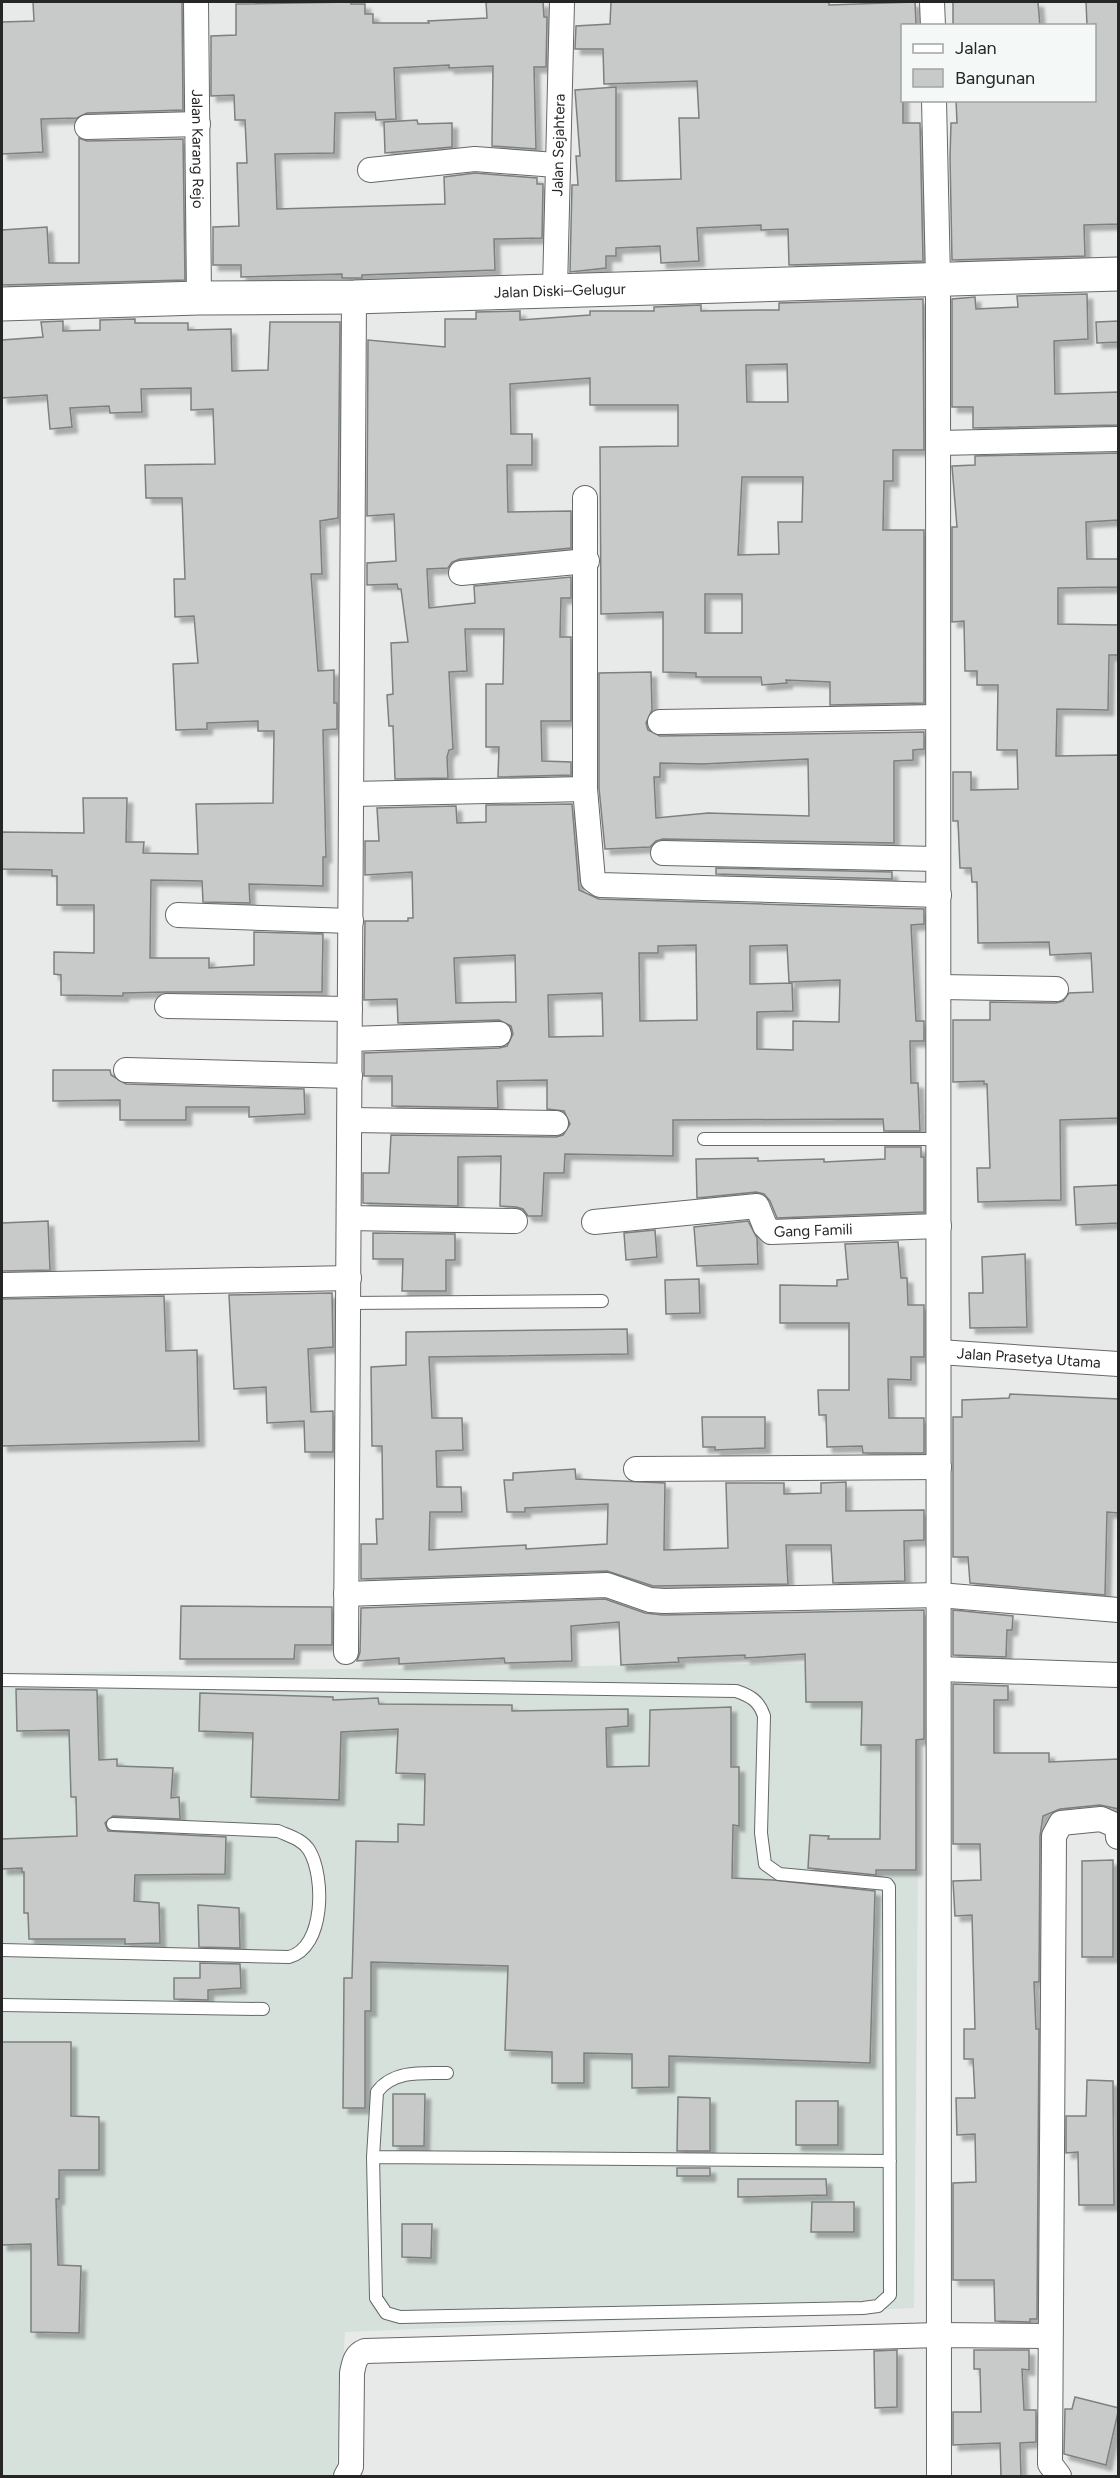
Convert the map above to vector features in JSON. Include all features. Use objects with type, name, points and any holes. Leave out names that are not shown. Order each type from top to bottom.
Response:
[{"type":"main road","name":"Jalan Diski–Gelugur","points":[[2,304],[199,298],[354,297],[555,289],[1119,274]]},
{"type":"street","name":"Jalan Karang Rejo","points":[[196,2],[199,298]]},
{"type":"street","name":"Jalan Sejahtera","points":[[555,289],[556,165],[562,2]]},
{"type":"street","points":[[932,2],[933,24]]},
{"type":"street","points":[[934,102],[939,443],[937,859],[939,895],[939,2476]]},
{"type":"street","points":[[87,127],[198,124]]},
{"type":"street","points":[[370,170],[475,159],[556,165]]},
{"type":"street","points":[[346,1652],[354,297]]},
{"type":"street","points":[[939,443],[1119,439]]},
{"type":"street","points":[[585,498],[585,789],[590,870],[593,879],[600,885],[939,895]]},
{"type":"street","points":[[461,573],[586,561]]},
{"type":"street","points":[[660,722],[939,717]]},
{"type":"street","points":[[352,794],[585,789]]},
{"type":"street","points":[[663,853],[937,859]]},
{"type":"street","points":[[178,915],[351,921]]},
{"type":"street","points":[[939,987],[1056,989]]},
{"type":"street","points":[[167,1006],[351,1009]]},
{"type":"street","points":[[350,1039],[499,1034]]},
{"type":"street","points":[[126,1070],[350,1076]]},
{"type":"street","points":[[350,1120],[556,1123]]},
{"type":"street","name":"Gang Famili","points":[[594,1222],[757,1206],[765,1226],[771,1232],[939,1226]]},
{"type":"street","points":[[349,1218],[514,1221]]},
{"type":"street","points":[[2,1285],[349,1278]]},
{"type":"street","name":"Jalan Prasetya Utama","points":[[939,1352],[1119,1365]]},
{"type":"street","points":[[636,1469],[939,1467]]},
{"type":"street","points":[[346,1594],[607,1585],[650,1600],[664,1601],[939,1595],[1119,1610]]},
{"type":"street","points":[[939,1669],[1119,1675]]},
{"type":"street","points":[[1059,2476],[1050,2464],[1049,2336],[1054,1836],[1061,1823],[1101,1819],[1117,1826],[1119,1837]]},
{"type":"street","points":[[346,2476],[351,2467],[352,2373],[359,2354],[365,2350],[939,2335],[1049,2336]]},
{"type":"lane","points":[[704,1139],[939,1139]]},
{"type":"lane","points":[[348,1303],[602,1302]]},
{"type":"lane","points":[[2,1680],[736,1691],[752,1696],[764,1716],[761,1833],[765,1864],[779,1874],[887,1884],[889,1887],[890,2295],[885,2301],[871,2308],[400,2318],[386,2313],[376,2298],[373,2157],[377,2092],[382,2085],[401,2076],[447,2073]]},
{"type":"lane","points":[[2,1950],[289,1957],[297,1955],[309,1941],[314,1929],[321,1886],[316,1866],[308,1849],[300,1841],[278,1831],[113,1824]]},
{"type":"lane","points":[[2,2005],[263,2009]]},
{"type":"lane","points":[[373,2157],[890,2161]]},
{"type":"shaded area","points":[[920,1662],[914,2308],[345,2332],[336,2476],[2,2476],[2,1673]]},
{"type":"building","points":[[33,2],[182,2],[183,110],[87,113],[77,118],[41,119],[43,152],[2,154],[2,22],[34,21]]},
{"type":"building","points":[[351,2],[351,4],[365,4],[365,14],[373,14],[373,23],[429,23],[428,21],[487,18],[486,2],[543,2],[544,17],[547,17],[546,67],[534,67],[536,149],[492,146],[493,66],[449,68],[449,65],[394,68],[396,119],[376,120],[375,112],[335,113],[334,153],[275,154],[277,209],[445,204],[444,177],[475,173],[537,178],[537,184],[543,184],[542,238],[494,239],[495,270],[362,275],[362,278],[342,278],[342,274],[241,277],[241,265],[213,265],[213,227],[239,226],[237,163],[247,163],[245,120],[235,120],[234,95],[211,96],[211,36],[236,35],[236,4]]},
{"type":"building","points":[[611,2],[829,2],[829,5],[915,2],[916,24],[901,24],[901,102],[903,102],[903,123],[920,123],[923,261],[789,265],[788,229],[761,230],[761,225],[697,228],[699,261],[661,263],[660,246],[616,248],[616,256],[606,256],[606,268],[570,272],[572,185],[578,185],[576,156],[580,156],[575,90],[616,87],[616,181],[681,179],[679,118],[699,118],[697,81],[604,84],[603,49],[575,49],[576,26],[610,24]]},
{"type":"building","points":[[953,2],[1038,2],[1040,24],[953,24]]},
{"type":"building","points":[[1086,2],[1119,2],[1119,224],[1084,225],[1085,256],[952,260],[950,157],[951,123],[957,123],[956,102],[1096,102],[1096,24],[1087,24]]},
{"type":"building","points":[[417,120],[418,124],[452,123],[452,147],[385,153],[384,122]]},
{"type":"building","points":[[79,138],[87,141],[183,139],[185,280],[2,285],[2,230],[47,227],[49,263],[79,263]]},
{"type":"building","points":[[1087,294],[1088,339],[1054,341],[1055,394],[1119,392],[1119,425],[973,428],[973,407],[952,407],[952,299],[975,297],[976,309],[1018,307],[1017,296]]},
{"type":"building","points":[[923,299],[924,450],[893,450],[893,481],[884,481],[883,530],[924,530],[924,703],[830,705],[830,682],[786,680],[787,683],[762,685],[761,677],[696,677],[696,673],[663,672],[663,612],[601,614],[600,447],[678,446],[678,405],[590,405],[590,378],[510,384],[511,434],[532,434],[532,465],[507,465],[508,512],[571,511],[571,548],[460,559],[452,562],[448,568],[427,569],[429,608],[475,603],[474,586],[571,577],[571,598],[561,598],[560,637],[571,637],[571,721],[541,721],[542,761],[571,762],[571,775],[498,777],[499,747],[486,747],[486,684],[503,684],[504,629],[465,629],[467,671],[449,672],[453,749],[449,750],[447,757],[448,778],[395,779],[393,726],[389,726],[387,695],[393,694],[391,643],[408,642],[401,589],[398,589],[397,584],[367,585],[367,563],[396,561],[394,514],[367,516],[368,340],[445,347],[445,319],[476,319],[476,312],[520,311],[520,320],[590,315],[590,311],[654,311],[654,307],[701,305],[701,311],[779,310],[779,303]],"holes":[[[787,364],[788,402],[747,402],[746,365]],[[742,477],[803,477],[802,522],[778,522],[779,554],[738,555]],[[705,594],[742,594],[742,633],[705,633]]]},
{"type":"building","points":[[135,319],[135,323],[188,323],[188,330],[231,329],[232,371],[268,370],[270,322],[340,322],[338,518],[320,521],[322,574],[311,574],[318,671],[334,670],[334,703],[337,703],[337,729],[323,730],[326,857],[323,857],[323,886],[249,884],[250,903],[203,902],[202,881],[151,880],[150,958],[209,958],[209,968],[254,965],[254,932],[323,934],[322,992],[61,995],[61,975],[54,974],[54,952],[94,953],[94,905],[57,905],[57,876],[52,876],[52,870],[2,869],[2,832],[84,833],[83,798],[127,798],[126,842],[144,842],[143,853],[198,854],[196,804],[273,803],[274,731],[258,731],[258,721],[207,723],[207,729],[176,730],[173,664],[198,663],[194,616],[175,617],[174,579],[185,579],[182,498],[146,498],[145,465],[215,464],[213,409],[191,410],[191,388],[141,389],[142,412],[110,413],[109,406],[70,408],[72,427],[50,429],[47,395],[2,398],[2,340],[43,337],[41,322],[63,321],[63,331],[100,330],[100,320]]},
{"type":"building","points":[[1119,321],[1119,342],[1097,343],[1096,322]]},
{"type":"building","points":[[1119,453],[1119,520],[1086,522],[1087,559],[1119,559],[1119,587],[1058,588],[1058,624],[1119,625],[1119,655],[1109,655],[1108,710],[1057,709],[1056,756],[1119,755],[1119,1118],[1060,1120],[1061,1200],[978,1202],[977,1168],[990,1168],[987,1084],[984,1084],[984,1081],[953,1082],[953,1020],[990,1020],[990,1002],[1056,1003],[1063,1001],[1069,993],[1093,992],[1091,953],[1050,955],[1049,942],[978,943],[977,882],[972,882],[971,868],[960,868],[958,821],[953,821],[953,772],[971,772],[971,790],[1018,789],[1017,750],[997,750],[998,685],[977,685],[977,671],[965,671],[964,621],[952,622],[952,527],[957,527],[952,466],[975,465],[975,456]]},
{"type":"building","points":[[651,672],[652,710],[646,723],[648,730],[660,736],[924,732],[924,749],[913,750],[913,760],[894,761],[894,843],[663,839],[656,841],[650,847],[605,849],[599,788],[599,673]],"holes":[[[808,759],[809,816],[708,813],[656,818],[654,777],[660,777],[660,763],[702,764]]]},
{"type":"building","points":[[572,804],[579,890],[599,899],[924,909],[924,924],[911,925],[916,1021],[924,1021],[924,1041],[910,1041],[911,1083],[918,1083],[920,1131],[884,1131],[883,1119],[673,1120],[673,1156],[565,1154],[564,1173],[544,1173],[542,1216],[528,1216],[523,1209],[500,1206],[501,1156],[458,1157],[458,1206],[363,1203],[363,1173],[389,1173],[391,1135],[556,1137],[563,1135],[570,1124],[564,1111],[547,1109],[547,1080],[497,1081],[498,1108],[392,1106],[392,1076],[364,1076],[364,1053],[499,1048],[507,1046],[513,1034],[511,1026],[499,1020],[398,1023],[397,999],[364,1000],[365,921],[408,921],[408,918],[413,918],[412,872],[365,875],[365,841],[379,841],[377,808],[456,806],[457,823],[486,822],[486,805]],"holes":[[[696,945],[697,1020],[640,1021],[639,953],[658,953],[658,946]],[[787,945],[789,982],[840,980],[839,1022],[793,1021],[793,1050],[757,1049],[757,1012],[793,1011],[792,983],[750,984],[750,946]],[[515,955],[516,1002],[456,1003],[454,958]],[[602,993],[603,1036],[549,1037],[548,995]]]},
{"type":"building","points":[[716,868],[892,872],[892,879],[716,874]]},
{"type":"building","points":[[53,1070],[110,1070],[111,1075],[126,1084],[304,1089],[305,1114],[249,1117],[249,1107],[186,1107],[186,1120],[120,1120],[120,1100],[53,1101]]},
{"type":"building","points":[[885,1147],[921,1147],[921,1157],[924,1157],[924,1212],[777,1218],[770,1201],[764,1194],[756,1192],[697,1198],[696,1159],[758,1158],[758,1161],[824,1159],[824,1162],[885,1159]]},
{"type":"building","points":[[1119,1185],[1119,1223],[1076,1225],[1074,1187]]},
{"type":"building","points":[[48,1221],[50,1270],[2,1271],[2,1223]]},
{"type":"building","points":[[748,1221],[757,1238],[758,1264],[697,1266],[694,1227]]},
{"type":"building","points":[[655,1230],[657,1257],[626,1260],[624,1233]]},
{"type":"building","points":[[373,1233],[455,1234],[455,1260],[446,1260],[446,1291],[402,1291],[403,1259],[373,1259]]},
{"type":"building","points":[[898,1242],[901,1278],[907,1278],[908,1305],[924,1305],[924,1357],[911,1357],[911,1380],[888,1379],[889,1418],[924,1418],[924,1453],[863,1453],[862,1446],[827,1447],[826,1415],[819,1415],[818,1390],[849,1390],[849,1323],[780,1323],[780,1285],[837,1286],[837,1280],[848,1279],[845,1244]]},
{"type":"building","points":[[1025,1254],[1027,1327],[970,1328],[969,1293],[983,1293],[982,1257]]},
{"type":"building","points":[[699,1279],[700,1313],[666,1314],[665,1280]]},
{"type":"building","points":[[332,1293],[333,1347],[308,1349],[311,1412],[333,1411],[333,1452],[305,1452],[304,1421],[267,1423],[266,1387],[234,1389],[229,1295]]},
{"type":"building","points":[[164,1296],[166,1351],[197,1350],[199,1441],[2,1446],[2,1299]]},
{"type":"building","points":[[627,1329],[628,1354],[429,1357],[432,1418],[462,1418],[463,1450],[436,1451],[437,1487],[461,1487],[462,1512],[430,1512],[429,1550],[526,1545],[526,1549],[607,1544],[608,1504],[525,1508],[525,1512],[507,1512],[504,1480],[513,1480],[513,1473],[575,1469],[576,1479],[665,1483],[664,1550],[728,1548],[726,1483],[784,1483],[784,1494],[821,1493],[821,1483],[846,1482],[846,1511],[924,1510],[924,1540],[904,1541],[905,1581],[833,1583],[831,1545],[786,1545],[788,1584],[653,1586],[607,1571],[361,1579],[361,1544],[377,1544],[376,1519],[383,1519],[382,1446],[372,1446],[371,1367],[406,1365],[406,1332]]},
{"type":"building","points":[[1010,1394],[1119,1399],[1119,1513],[1107,1512],[1105,1595],[970,1583],[968,1557],[953,1557],[953,1417],[962,1417],[962,1400],[1009,1398]]},
{"type":"building","points":[[702,1417],[765,1417],[765,1448],[715,1450],[715,1447],[703,1447]]},
{"type":"building","points":[[605,1599],[645,1613],[663,1615],[924,1610],[924,1739],[916,1740],[916,1870],[876,1870],[876,1875],[808,1868],[810,1835],[829,1836],[828,1839],[880,1839],[881,1745],[861,1745],[862,1702],[806,1702],[805,1654],[745,1658],[745,1655],[678,1658],[679,1662],[621,1665],[619,1622],[571,1626],[572,1661],[505,1663],[504,1658],[399,1664],[399,1658],[357,1661],[360,1652],[361,1608]]},
{"type":"building","points":[[181,1606],[332,1607],[332,1645],[295,1645],[294,1659],[180,1659]]},
{"type":"building","points":[[953,1610],[1013,1616],[1012,1630],[1007,1630],[1006,1657],[953,1655]]},
{"type":"building","points":[[953,1684],[1008,1686],[1008,1700],[994,1700],[994,1753],[1049,1753],[1049,1762],[1119,1759],[1119,1809],[1100,1805],[1060,1809],[1043,1816],[1040,1836],[1039,1982],[1034,1982],[1036,2029],[1039,2029],[1037,2319],[1030,2319],[1030,2322],[995,2321],[994,2280],[953,2280],[953,2183],[976,2182],[975,2134],[957,2135],[956,2098],[975,2098],[973,2059],[964,2059],[964,2029],[975,2029],[972,1915],[955,1916],[953,1881],[981,1880],[980,1844],[953,1844]]},
{"type":"building","points":[[16,1689],[97,1690],[99,1760],[117,1759],[117,1766],[173,1768],[171,1798],[179,1797],[180,1819],[113,1816],[105,1823],[108,1831],[226,1837],[225,1874],[135,1875],[134,1901],[159,1903],[160,1943],[125,1944],[125,1939],[29,1939],[28,1913],[24,1913],[24,1872],[22,1868],[2,1869],[2,1839],[77,1836],[76,1797],[71,1797],[69,1730],[17,1731]]},
{"type":"building","points":[[200,1693],[333,1697],[333,1700],[378,1698],[379,1704],[512,1705],[512,1711],[628,1709],[628,1726],[606,1728],[607,1767],[649,1766],[650,1710],[731,1707],[731,1767],[739,1767],[739,1826],[733,1825],[732,1878],[875,1891],[870,2063],[669,2056],[669,2087],[632,2088],[632,2054],[584,2053],[584,2083],[552,2083],[552,2052],[505,2050],[508,1966],[371,1962],[371,2011],[365,2011],[365,2108],[343,2108],[344,1978],[352,1978],[356,1841],[398,1842],[398,1824],[424,1825],[425,1774],[396,1773],[398,1729],[341,1732],[339,1800],[251,1797],[253,1733],[199,1731]]},
{"type":"building","points":[[1113,1860],[1113,1957],[1082,1957],[1082,1861]]},
{"type":"building","points":[[198,1905],[239,1908],[240,1948],[199,1947]]},
{"type":"building","points":[[200,1963],[240,1964],[241,1988],[208,1990],[208,2000],[174,1999],[174,1978],[200,1978]]},
{"type":"building","points":[[2,2042],[71,2042],[71,2116],[99,2117],[99,2170],[59,2170],[59,2199],[56,2199],[58,2265],[81,2266],[79,2333],[31,2332],[31,2244],[2,2245]]},
{"type":"building","points":[[1087,2080],[1113,2081],[1114,2205],[1079,2205],[1078,2152],[1066,2153],[1066,2116],[1086,2116]]},
{"type":"building","points":[[393,2094],[425,2094],[424,2146],[393,2146]]},
{"type":"building","points":[[678,2097],[710,2098],[710,2151],[677,2151]]},
{"type":"building","points":[[796,2101],[838,2101],[838,2145],[796,2145]]},
{"type":"building","points":[[677,2168],[710,2168],[710,2176],[677,2176]]},
{"type":"building","points":[[738,2179],[826,2179],[827,2195],[738,2197]]},
{"type":"building","points":[[812,2202],[854,2202],[854,2232],[811,2232]]},
{"type":"building","points":[[402,2224],[432,2224],[431,2258],[402,2257]]},
{"type":"building","points":[[897,2350],[897,2407],[875,2408],[874,2351]]},
{"type":"building","points":[[974,2350],[1029,2350],[1029,2370],[1022,2369],[1024,2410],[1036,2410],[1036,2442],[1020,2443],[1021,2476],[1001,2476],[1000,2443],[953,2445],[953,2412],[981,2412],[980,2369],[974,2369]]},
{"type":"building","points":[[1075,2397],[1119,2408],[1106,2465],[1064,2454],[1065,2409],[1072,2409]]}]
